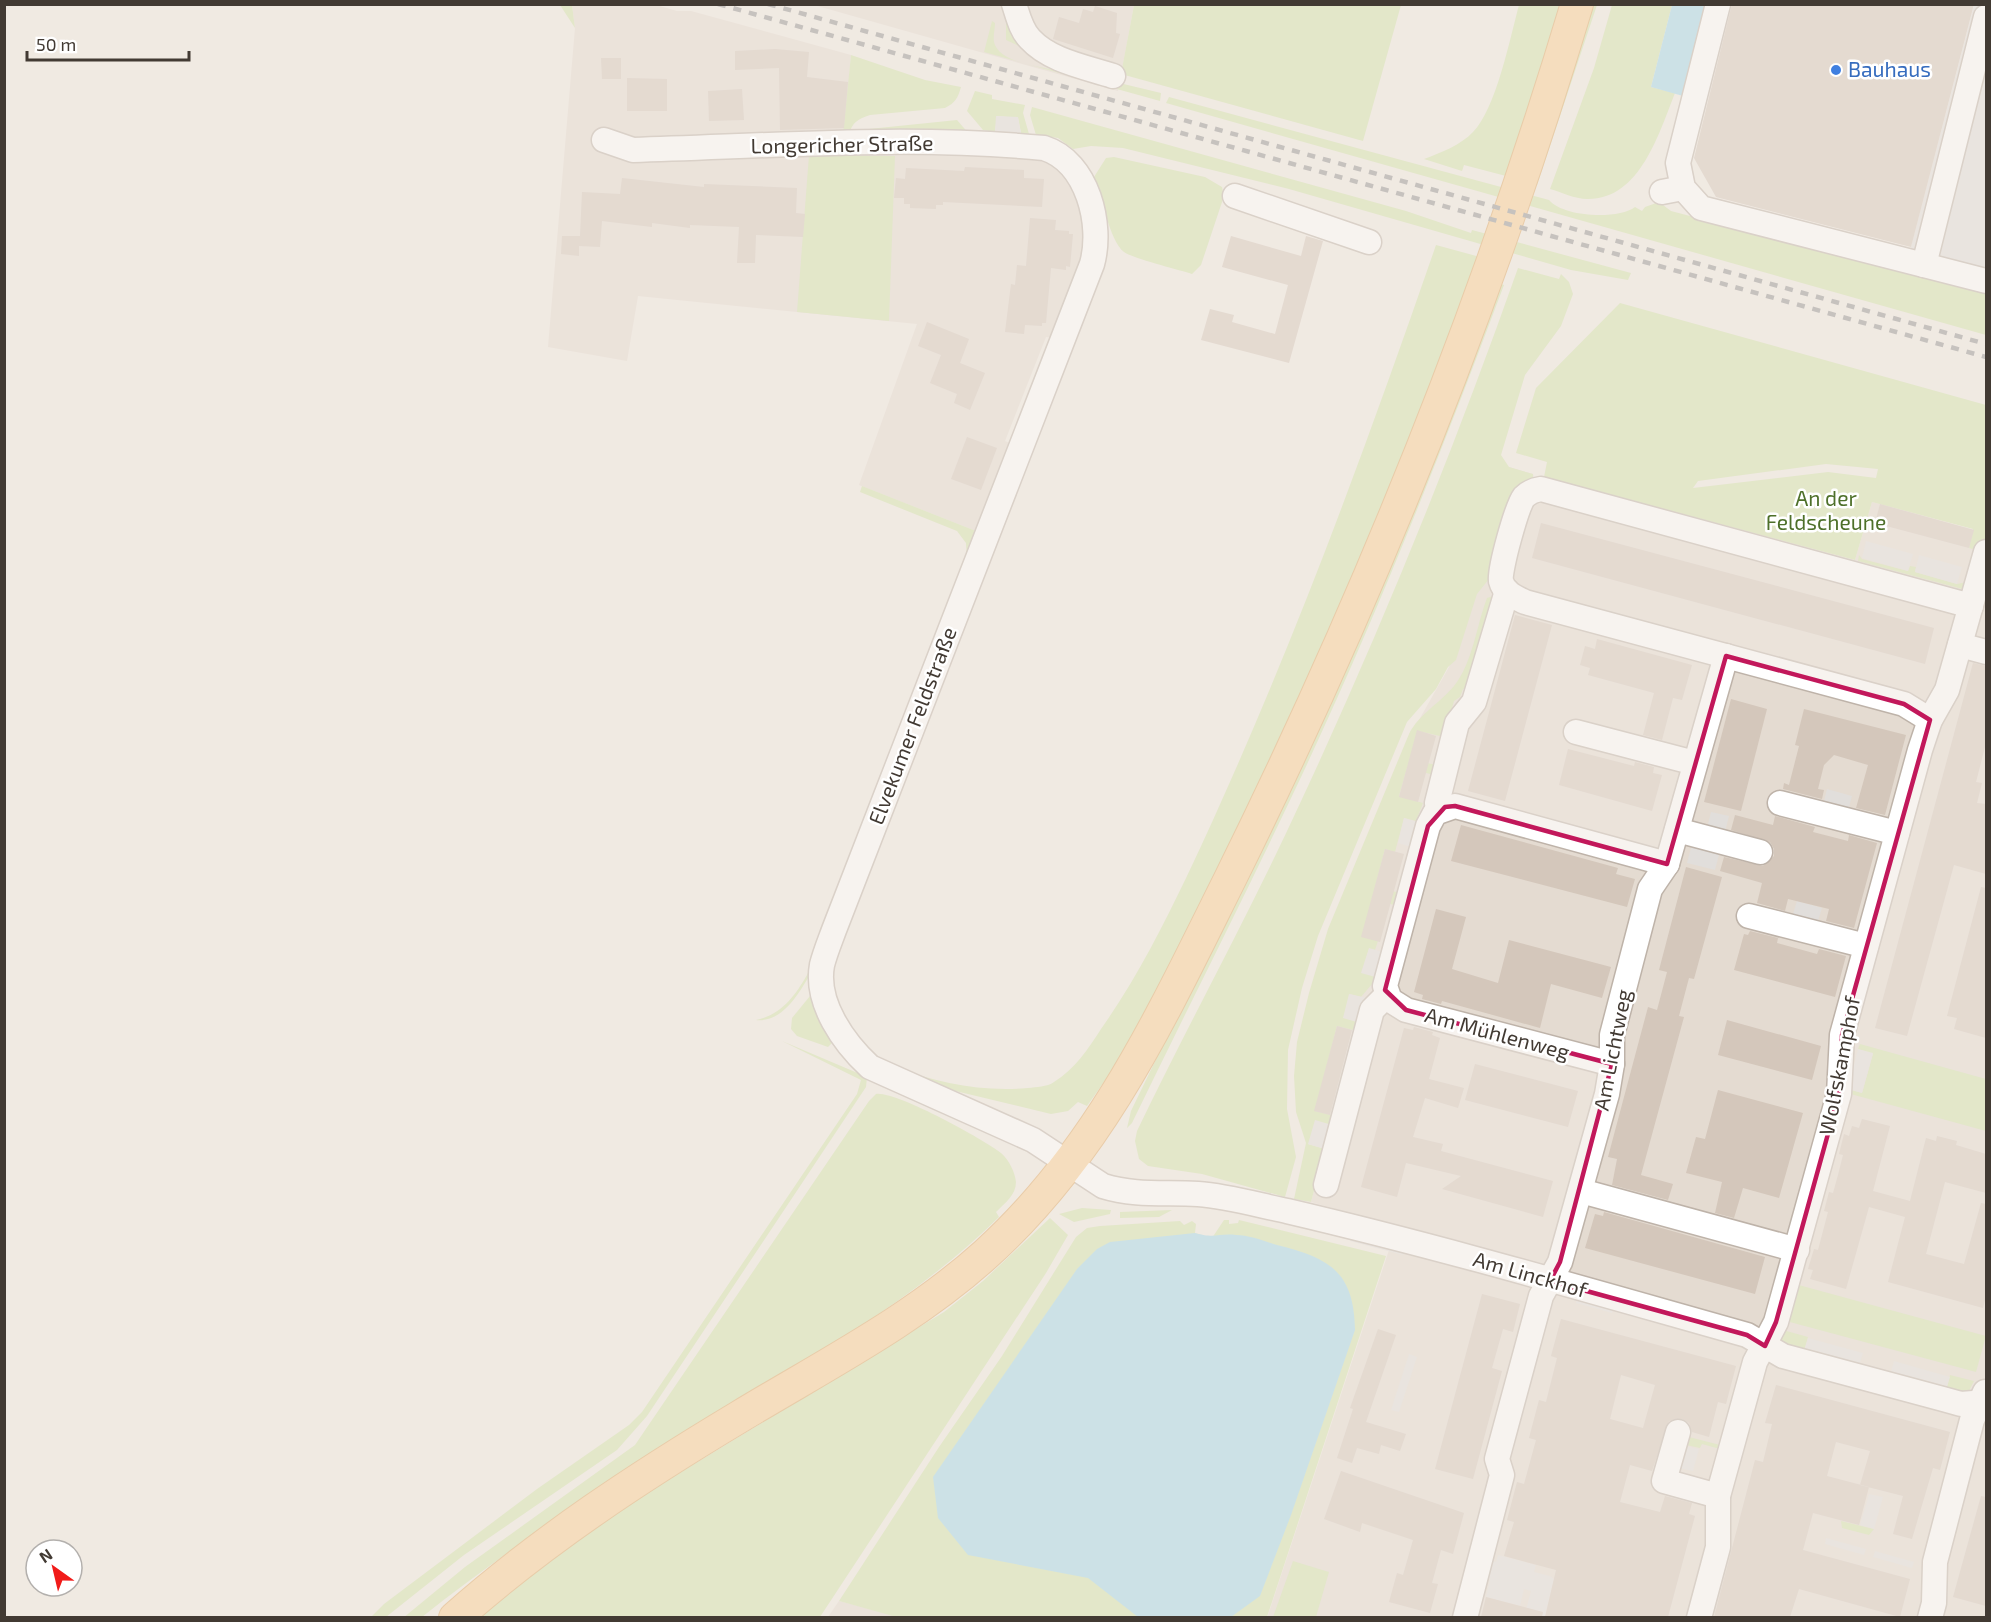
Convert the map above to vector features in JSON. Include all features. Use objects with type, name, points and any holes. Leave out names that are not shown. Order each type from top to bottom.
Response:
[{"type":"main road","points":[[455,1617],[520,1563],[597,1506],[927,1303],[984,1256],[1030,1211],[1071,1163],[1108,1111],[1166,1007],[1325,680],[1386,537],[1469,325],[1577,4]]},
{"type":"street","points":[[1014,4],[1021,27],[1030,39],[1043,49],[1063,60],[1113,76]]},
{"type":"street","points":[[1718,4],[1673,190],[1701,208],[1986,281]]},
{"type":"street","points":[[1924,265],[1986,17]]},
{"type":"street","name":"Longericher Straße","points":[[604,140],[633,150],[855,142],[1035,147],[1054,151],[1073,170]]},
{"type":"street","name":"Elvekumer Feldstraße","points":[[1071,1163],[1033,1140],[870,1067],[852,1050],[836,1026],[826,997],[822,967],[838,919],[1092,264],[1097,233],[1093,212],[1081,181],[1073,170]]},
{"type":"street","points":[[1235,196],[1370,242]]},
{"type":"street","points":[[1930,720],[1904,704],[1525,602],[1507,591],[1501,581],[1501,570],[1522,501],[1530,492],[1541,489],[1971,606]]},
{"type":"street","name":"Wolfskamphof","points":[[1699,1617],[1718,1547],[1718,1496],[1755,1362],[1776,1322],[1839,1095],[1842,1035],[1930,720],[1947,690],[1986,552]]},
{"type":"street","points":[[1439,811],[1437,803],[1457,723],[1474,702],[1507,591]]},
{"type":"street","points":[[1960,645],[1986,652]]},
{"type":"street","name":"Am Lichtweg","points":[[1465,1617],[1502,1475],[1497,1459],[1541,1296],[1560,1262],[1607,1094],[1612,1064],[1612,1035],[1650,890],[1667,864],[1726,656]]},
{"type":"street","points":[[1576,732],[1695,764]]},
{"type":"street","points":[[1780,803],[1897,834]]},
{"type":"street","points":[[1326,1185],[1372,1010],[1387,995],[1385,986],[1428,826],[1439,811],[1455,806],[1667,864]]},
{"type":"street","points":[[1677,830],[1760,852]]},
{"type":"street","points":[[1749,916],[1866,946]]},
{"type":"street","name":"Am Mühlenweg","points":[[1387,995],[1394,1004],[1406,1010],[1612,1064]]},
{"type":"street","name":"Am Linckhof","points":[[1071,1163],[1103,1186],[1123,1192],[1196,1194],[1232,1200],[1422,1245],[1738,1333],[1783,1356],[1943,1400],[1961,1404],[1984,1398]]},
{"type":"street","points":[[1581,1191],[1797,1250]]},
{"type":"street","points":[[1930,1617],[1934,1603],[1935,1562],[1972,1419],[1984,1398]]},
{"type":"street","points":[[1678,1432],[1664,1481],[1718,1496]]},
{"type":"highlighted area","points":[[1726,656],[1904,704],[1930,720],[1842,1035],[1839,1094],[1776,1322],[1765,1346],[1747,1335],[1550,1281],[1560,1262],[1612,1064],[1406,1010],[1385,990],[1428,826],[1445,807],[1455,806],[1667,864]]},
{"type":"shaded area","points":[[572,5],[656,5],[677,11],[691,11],[851,55],[843,155],[1035,157],[1054,164],[1069,182],[1082,209],[1085,252],[1054,338],[1046,337],[1005,441],[1014,445],[981,533],[859,485],[917,324],[638,296],[627,361],[548,347],[575,28]]},
{"type":"shaded area","points":[[814,5],[1134,5],[1118,91]]},
{"type":"shaded area","name":"Bauhaus","points":[[1974,5],[1986,5],[1986,294],[1904,273]]},
{"type":"shaded area","points":[[996,116],[1018,117],[1021,133],[995,132]]},
{"type":"shaded area","points":[[1509,467],[1533,474],[1534,479],[1544,477],[1855,560],[1872,502],[1986,533],[1986,1617],[1267,1618],[1397,1226],[1311,1202],[1325,1149],[1306,1143],[1415,727],[1449,667]]},
{"type":"shaded area","points":[[1866,541],[1913,554],[1908,571],[1862,558]]},
{"type":"shaded area","points":[[1919,555],[1962,567],[1957,584],[1915,572]]},
{"type":"shaded area","points":[[1827,789],[1852,796],[1848,811],[1823,805]]},
{"type":"shaded area","points":[[1711,812],[1729,816],[1725,832],[1707,828]]},
{"type":"shaded area","points":[[1404,818],[1421,823],[1414,848],[1398,843]]},
{"type":"shaded area","points":[[1692,844],[1720,851],[1715,870],[1687,863]]},
{"type":"shaded area","points":[[1797,901],[1822,908],[1817,924],[1792,917]]},
{"type":"shaded area","points":[[1369,948],[1386,953],[1379,978],[1361,973]]},
{"type":"shaded area","points":[[1349,994],[1367,998],[1360,1023],[1343,1018]]},
{"type":"shaded area","points":[[1858,1049],[1873,1053],[1862,1093],[1848,1089]]},
{"type":"shaded area","points":[[1315,1120],[1332,1125],[1325,1149],[1308,1144]]},
{"type":"shaded area","points":[[1352,1236],[1404,1250],[1403,1255],[1350,1241]]},
{"type":"shaded area","points":[[1578,1298],[1614,1308],[1612,1313],[1576,1303]]},
{"type":"shaded area","points":[[1808,1338],[1863,1353],[1859,1366],[1804,1351]]},
{"type":"shaded area","points":[[1409,1354],[1417,1357],[1399,1412],[1391,1410]]},
{"type":"shaded area","points":[[1894,1361],[1950,1377],[1946,1390],[1890,1375]]},
{"type":"shaded area","points":[[1685,1446],[1699,1449],[1693,1471],[1679,1468]]},
{"type":"shaded area","points":[[1869,1494],[1883,1497],[1874,1529],[1860,1525]]},
{"type":"shaded area","points":[[1826,1538],[1866,1549],[1864,1555],[1825,1544]]},
{"type":"shaded area","points":[[1875,1551],[1914,1562],[1912,1568],[1873,1557]]},
{"type":"shaded area","points":[[1498,1555],[1536,1565],[1534,1572],[1554,1579],[1545,1616],[1548,1617],[1524,1617],[1531,1591],[1524,1589],[1520,1606],[1486,1597],[1490,1579],[1485,1577],[1489,1560],[1496,1562]]},
{"type":"shaded area","points":[[839,1601],[900,1617],[828,1617]]},
{"type":"green space","points":[[560,5],[572,5],[575,28]]},
{"type":"green space","points":[[1134,5],[1401,5],[1363,141],[1121,74]]},
{"type":"green space","points":[[1519,5],[1564,5],[1506,176],[1464,165],[1462,171],[1424,159],[1463,141],[1481,121],[1489,107],[1501,72]]},
{"type":"green space","points":[[1590,5],[1597,5],[1537,185],[1532,184]]},
{"type":"green space","points":[[1612,5],[1672,5],[1651,87],[1675,93],[1654,144],[1634,176],[1621,188],[1605,196],[1582,199],[1550,189],[1594,68]]},
{"type":"green space","points":[[1006,15],[1049,60],[1006,40]]},
{"type":"green space","points":[[992,21],[995,23],[994,42],[997,49],[1019,62],[984,52]]},
{"type":"green space","points":[[851,55],[925,80],[961,87],[960,91],[954,102],[945,108],[870,115],[856,122],[849,135],[843,134]]},
{"type":"green space","points":[[1033,66],[1057,71],[1061,69],[1161,93],[1160,101]]},
{"type":"green space","points":[[975,91],[992,95],[992,99],[1025,105],[1023,113],[1029,134],[1021,133],[1018,118],[997,116],[995,132],[983,130],[967,111]]},
{"type":"green space","points":[[1169,97],[1549,200],[1556,206],[1578,213],[1616,214],[1635,207],[1642,211],[1645,207],[1659,202],[1671,211],[1986,294],[1986,335],[1166,103]]},
{"type":"green space","points":[[1032,107],[1406,211],[1471,233],[1472,230],[1631,273],[1628,280],[1571,270],[1289,189],[1123,148],[1091,146],[1073,149],[1058,138],[1036,135],[1030,115]]},
{"type":"green space","points":[[957,120],[970,135],[862,131],[869,129]]},
{"type":"green space","points":[[809,155],[895,156],[889,321],[797,312]]},
{"type":"green space","points":[[1114,157],[1205,177],[1222,187],[1224,196],[1201,265],[1192,274],[1137,258],[1124,252],[1119,246],[1110,228],[1094,177],[1106,158]]},
{"type":"green space","points":[[1436,245],[1480,257],[1449,343],[1342,610],[1201,913],[1116,1065],[1087,1106],[1078,1102],[1068,1111],[1051,1114],[947,1089],[894,1067],[927,1078],[960,1085],[993,1089],[1045,1086],[1061,1077],[1074,1065],[1113,1011],[1147,955],[1177,896],[1223,799],[1289,643],[1380,405]]},
{"type":"green space","points":[[1518,268],[1559,279],[1561,274],[1569,282],[1573,294],[1561,326],[1525,375],[1501,455],[1509,467],[1533,474],[1533,479],[1493,574],[1477,594],[1456,660],[1448,667],[1436,689],[1407,722],[1318,936],[1302,988],[1288,1050],[1287,1109],[1296,1157],[1285,1197],[1202,1174],[1148,1166],[1139,1159],[1135,1141],[1137,1131],[1270,867],[1351,691],[1410,552],[1466,410]]},
{"type":"green space","points":[[1498,283],[1504,285],[1433,471],[1330,715],[1132,1123],[1127,1128],[1131,1111],[1177,1016]]},
{"type":"green space","name":"An der Feldscheune","points":[[1620,303],[1986,405],[1986,540],[1980,551],[1969,548],[1973,529],[1872,502],[1855,560],[1544,477],[1547,462],[1516,453],[1536,388]],"holes":[[[1826,464],[1878,469],[1876,478],[1828,472],[1693,488],[1698,481]]]},
{"type":"green space","points":[[862,486],[981,533],[813,969],[797,995],[783,1011],[766,1020],[756,1020],[773,1014],[786,1004],[807,975],[967,559],[966,543],[957,531],[860,492]]},
{"type":"green space","points":[[1859,555],[1862,559],[1908,571],[1910,566],[1916,567],[1915,572],[1957,584],[1967,582],[1966,590],[1858,561]]},
{"type":"green space","points":[[1498,596],[1471,691],[1463,689],[1460,697],[1454,701],[1444,737],[1418,731],[1410,759],[1436,765],[1434,775],[1407,768],[1399,796],[1423,803],[1416,821],[1404,818],[1395,852],[1385,849],[1375,887],[1401,893],[1398,906],[1371,899],[1378,941],[1375,950],[1369,949],[1362,972],[1379,978],[1375,987],[1372,984],[1361,997],[1350,994],[1360,1023],[1357,1031],[1337,1026],[1315,1111],[1335,1116],[1332,1125],[1308,1144],[1325,1149],[1311,1202],[1294,1199],[1306,1143],[1296,1112],[1294,1076],[1297,1042],[1328,929],[1409,734],[1418,720],[1454,686],[1460,677],[1470,655],[1487,598]]},
{"type":"green space","points":[[814,995],[833,1042],[828,1047],[797,1036],[791,1029],[792,1018],[810,996]]},
{"type":"green space","points":[[782,1041],[867,1077],[866,1087],[647,1416],[617,1450],[464,1555],[386,1617],[370,1618],[384,1604],[537,1489],[629,1425],[642,1412],[857,1094],[861,1080]]},
{"type":"green space","points":[[1860,1044],[1986,1079],[1986,1131],[1847,1093],[1848,1089],[1862,1093],[1873,1054],[1858,1049]]},
{"type":"green space","points":[[876,1094],[901,1100],[939,1117],[977,1137],[1004,1156],[1011,1166],[1016,1187],[1012,1195],[996,1212],[999,1217],[942,1267],[881,1312],[584,1501],[502,1557],[422,1617],[403,1618],[465,1567],[635,1445],[869,1101]]},
{"type":"green space","points":[[1082,1208],[1111,1210],[1110,1214],[1074,1222],[1059,1214]]},
{"type":"green space","points":[[1172,1210],[1159,1217],[1120,1218],[1120,1212]]},
{"type":"green space","points":[[1050,1218],[1068,1235],[1046,1273],[820,1617],[479,1618],[512,1588],[612,1514],[944,1312],[983,1281]]},
{"type":"green space","points":[[1224,1220],[1229,1220],[1229,1224],[1238,1223],[1239,1220],[1386,1256],[1267,1617],[900,1618],[839,1601],[939,1447],[1002,1356],[1076,1237],[1087,1228],[1100,1226],[1180,1221],[1184,1225],[1192,1221],[1196,1224],[1195,1233],[1212,1238]]},
{"type":"green space","points":[[1795,1284],[1986,1336],[1976,1372],[1786,1321]]},
{"type":"green space","points":[[1783,1330],[1808,1337],[1804,1351],[1783,1344],[1781,1338]]},
{"type":"green space","points":[[1950,1375],[1974,1381],[1968,1393],[1946,1390]]},
{"type":"green space","points":[[1689,1437],[1724,1446],[1714,1484],[1703,1487],[1705,1479],[1712,1481],[1720,1449],[1702,1444],[1700,1448],[1686,1445]]},
{"type":"green space","points":[[1841,1521],[1874,1529],[1869,1535],[1842,1528]]},
{"type":"green space","points":[[1293,1561],[1329,1572],[1316,1617],[1273,1617]]},
{"type":"water","points":[[1672,5],[1707,5],[1683,96],[1651,87]]},
{"type":"water","points":[[1195,1233],[1208,1236],[1246,1236],[1296,1250],[1325,1262],[1344,1281],[1354,1310],[1355,1330],[1291,1515],[1260,1596],[1231,1617],[1138,1617],[1088,1578],[968,1555],[938,1518],[933,1477],[1077,1269],[1097,1249],[1110,1242]]},
{"type":"building","name":"Bauhaus","points":[[1732,4],[1974,4],[1911,247],[1716,197],[1694,158]]},
{"type":"building","points":[[1095,6],[1117,13],[1116,33],[1120,34],[1113,58],[1053,39],[1059,17],[1079,23],[1083,9],[1093,12]]},
{"type":"building","points":[[775,49],[809,52],[807,77],[848,82],[844,128],[780,130],[779,68],[735,70],[735,51]]},
{"type":"building","points":[[601,58],[621,58],[621,79],[602,79]]},
{"type":"building","points":[[627,78],[667,79],[667,111],[627,111]]},
{"type":"building","points":[[742,89],[744,120],[709,121],[708,91]]},
{"type":"building","points":[[965,167],[1024,170],[1024,178],[1044,179],[1042,207],[943,202],[943,205],[936,205],[936,209],[910,208],[910,204],[904,204],[904,198],[894,198],[896,178],[905,179],[906,168],[964,171]]},
{"type":"building","points":[[622,178],[704,187],[704,184],[797,188],[796,213],[805,214],[803,237],[756,235],[755,263],[737,263],[739,227],[690,225],[690,228],[652,223],[652,227],[602,221],[600,247],[579,246],[579,256],[561,254],[562,236],[580,236],[582,192],[620,194]]},
{"type":"building","points":[[1030,218],[1056,220],[1055,230],[1069,231],[1069,234],[1073,234],[1070,267],[1066,266],[1066,270],[1051,268],[1046,323],[1042,323],[1042,326],[1025,325],[1024,334],[1005,332],[1011,284],[1015,285],[1017,265],[1026,266]]},
{"type":"building","points":[[1231,236],[1301,256],[1306,236],[1323,241],[1289,363],[1201,340],[1210,309],[1234,315],[1232,322],[1275,334],[1288,285],[1222,267]]},
{"type":"building","points":[[927,322],[969,339],[960,363],[985,373],[970,410],[954,403],[957,394],[930,383],[941,355],[918,346]]},
{"type":"building","points":[[967,437],[997,448],[981,490],[951,479]]},
{"type":"building","points":[[1880,504],[1974,530],[1969,548],[1875,523]]},
{"type":"building","points":[[1541,523],[1934,628],[1925,664],[1532,558]]},
{"type":"building","points":[[1515,615],[1552,625],[1505,801],[1468,791]]},
{"type":"building","points":[[1597,639],[1692,665],[1682,700],[1673,698],[1662,740],[1643,735],[1654,693],[1588,675],[1590,668],[1580,665],[1585,646],[1595,649]]},
{"type":"building","points":[[1973,663],[1986,666],[1986,743],[1976,782],[1982,783],[1977,803],[1986,804],[1986,874],[1954,865],[1907,1036],[1875,1028]]},
{"type":"building","points":[[1731,699],[1767,709],[1741,811],[1704,802]]},
{"type":"building","points":[[1804,709],[1906,735],[1885,815],[1856,808],[1868,765],[1834,755],[1824,765],[1818,789],[1824,790],[1822,799],[1783,789],[1784,783],[1789,785],[1799,746],[1795,745]]},
{"type":"building","points":[[1417,730],[1436,736],[1418,802],[1399,797]]},
{"type":"building","points":[[1568,749],[1634,766],[1635,762],[1654,767],[1653,773],[1662,775],[1652,811],[1559,785]]},
{"type":"building","points":[[1735,815],[1773,825],[1775,816],[1815,827],[1813,832],[1848,841],[1849,835],[1877,843],[1854,928],[1826,921],[1829,909],[1788,899],[1785,911],[1757,903],[1762,883],[1720,871],[1724,857],[1763,866],[1774,856],[1774,849],[1770,842],[1731,830]]},
{"type":"building","points":[[1461,825],[1618,868],[1616,874],[1635,879],[1627,907],[1451,861]]},
{"type":"building","points":[[1385,849],[1404,854],[1380,942],[1361,937]]},
{"type":"building","points":[[1686,867],[1722,877],[1694,979],[1689,978],[1679,1016],[1684,1017],[1641,1175],[1673,1184],[1668,1200],[1612,1185],[1617,1159],[1608,1157],[1648,1007],[1657,1010],[1667,972],[1659,970]]},
{"type":"building","points":[[1981,887],[1986,888],[1986,1038],[1954,1029],[1957,1018],[1947,1016]]},
{"type":"building","points":[[1436,909],[1466,917],[1452,969],[1498,983],[1509,940],[1611,967],[1602,998],[1551,984],[1540,1028],[1442,1001],[1441,1004],[1422,999],[1423,995],[1414,992]]},
{"type":"building","points":[[1750,931],[1778,938],[1777,943],[1817,954],[1819,949],[1846,956],[1835,997],[1734,970],[1744,934],[1748,935]]},
{"type":"building","points":[[1727,1020],[1821,1046],[1812,1080],[1718,1055]]},
{"type":"building","points":[[1337,1026],[1352,1030],[1330,1115],[1314,1111]]},
{"type":"building","points":[[1414,1027],[1433,1032],[1432,1035],[1440,1038],[1429,1079],[1464,1088],[1458,1108],[1425,1098],[1413,1137],[1443,1144],[1441,1151],[1553,1181],[1543,1217],[1442,1189],[1461,1176],[1406,1163],[1397,1197],[1361,1187],[1404,1028],[1413,1030]]},
{"type":"building","points":[[1475,1064],[1578,1091],[1568,1127],[1465,1100]]},
{"type":"building","points":[[1718,1090],[1803,1113],[1779,1198],[1743,1188],[1734,1218],[1715,1213],[1722,1182],[1686,1173],[1696,1137],[1705,1139]]},
{"type":"building","points":[[1862,1119],[1890,1126],[1873,1191],[1910,1201],[1926,1138],[1936,1141],[1937,1136],[1957,1141],[1956,1145],[1986,1154],[1986,1193],[1945,1182],[1926,1254],[1964,1264],[1981,1203],[1986,1204],[1986,1296],[1983,1308],[1888,1282],[1905,1217],[1869,1207],[1846,1289],[1810,1279],[1813,1270],[1808,1269],[1814,1249],[1818,1250],[1828,1212],[1824,1211],[1829,1192],[1833,1193],[1843,1155],[1839,1154],[1844,1134],[1849,1136],[1852,1126],[1859,1128]]},
{"type":"building","points":[[1604,1212],[1765,1257],[1755,1294],[1585,1248],[1595,1214],[1603,1216]]},
{"type":"building","points":[[1482,1294],[1520,1304],[1513,1332],[1503,1329],[1492,1368],[1502,1371],[1473,1479],[1435,1469]]},
{"type":"building","points":[[1561,1319],[1736,1366],[1726,1404],[1718,1402],[1709,1437],[1692,1432],[1689,1423],[1682,1419],[1669,1421],[1652,1471],[1630,1465],[1620,1502],[1660,1512],[1665,1496],[1692,1503],[1689,1514],[1695,1516],[1668,1617],[1545,1617],[1556,1570],[1504,1556],[1514,1522],[1507,1520],[1517,1482],[1524,1484],[1536,1440],[1529,1438],[1539,1400],[1546,1402],[1557,1358],[1551,1356]],"holes":[[[1621,1375],[1655,1385],[1643,1428],[1610,1419]]]},
{"type":"building","points":[[1378,1329],[1396,1335],[1366,1422],[1406,1434],[1400,1451],[1381,1445],[1379,1454],[1357,1448],[1352,1463],[1337,1458],[1353,1409],[1350,1408]]},
{"type":"building","points":[[1776,1385],[1950,1432],[1940,1470],[1933,1468],[1912,1539],[1893,1534],[1903,1496],[1869,1487],[1859,1525],[1813,1513],[1803,1550],[1910,1579],[1900,1617],[1799,1589],[1790,1617],[1714,1617],[1755,1460],[1763,1462],[1772,1424],[1765,1423]],"holes":[[[1836,1442],[1870,1451],[1860,1485],[1827,1476]]]},
{"type":"building","points":[[1341,1471],[1464,1513],[1453,1554],[1441,1550],[1432,1583],[1438,1584],[1430,1613],[1389,1602],[1397,1573],[1403,1575],[1413,1540],[1362,1523],[1360,1532],[1324,1519]]},
{"type":"building","points":[[1981,1496],[1986,1497],[1986,1606],[1953,1597]]},
{"type":"building","points":[[1486,1597],[1543,1612],[1542,1617],[1481,1617]]},
{"type":"railway","points":[[718,4],[1986,357]]},
{"type":"railway","points":[[768,4],[1986,344]]},
{"type":"place","name":"Bauhaus","points":[[1836,70]]}]
